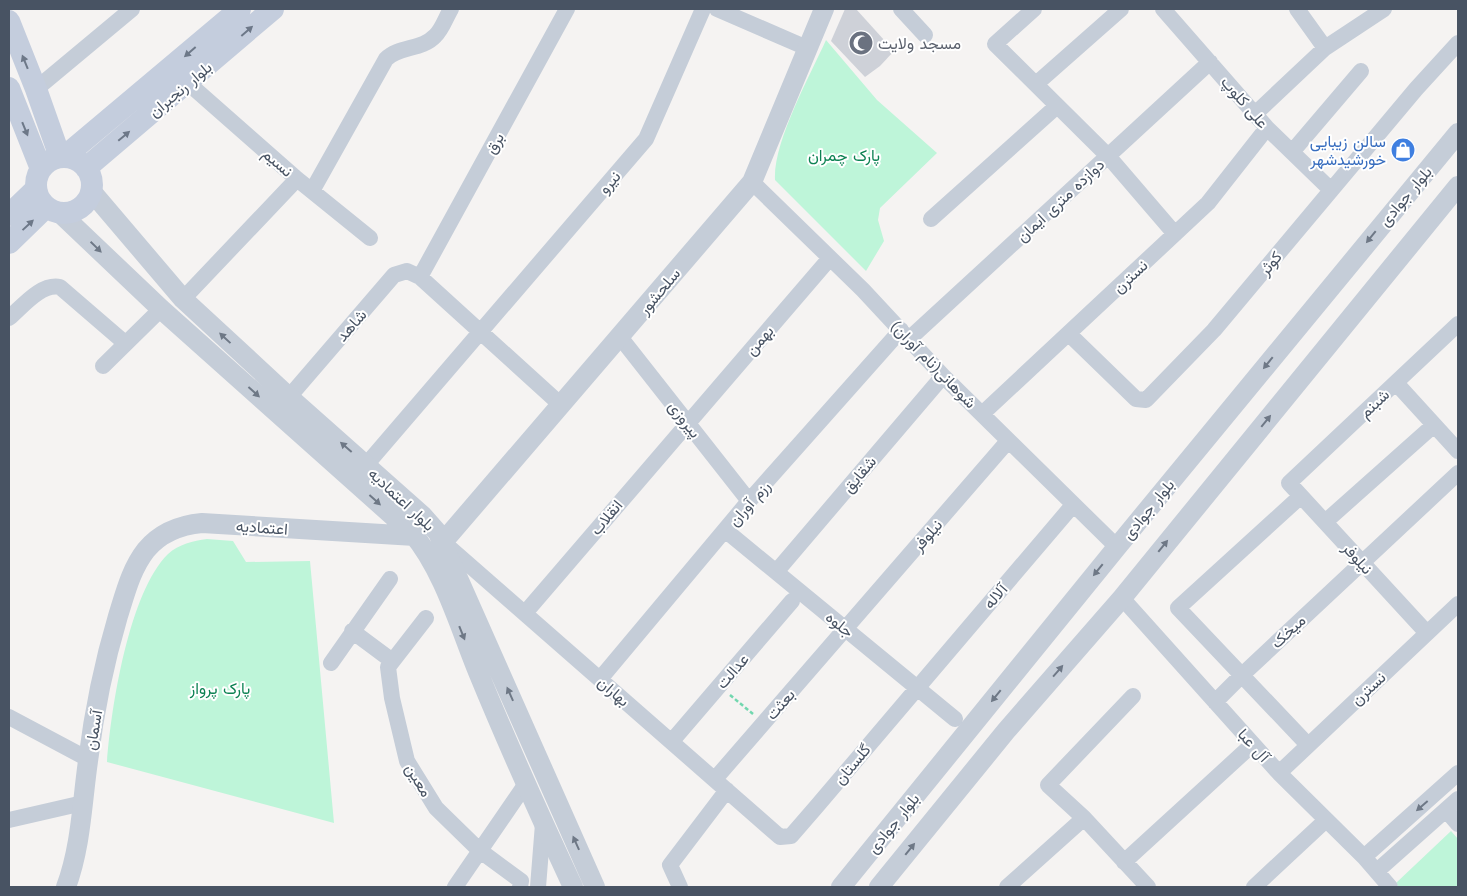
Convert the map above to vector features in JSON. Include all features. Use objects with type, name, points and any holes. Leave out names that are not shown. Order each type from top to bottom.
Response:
[{"type":"main road","name":"بلوار رنجبران","points":[[62,157],[240,9]]},
{"type":"main road","name":"بلوار رنجبران","points":[[86,168],[273,9]]},
{"type":"main road","points":[[9,21],[62,157]]},
{"type":"main road","points":[[9,88],[46,195],[79,209],[88,200],[92,192],[92,179],[86,168],[76,160],[62,157],[49,161],[46,195],[9,243]]},
{"type":"main road","points":[[9,215],[46,195]]},
{"type":"street","points":[[36,89],[132,9]]},
{"type":"street","points":[[312,192],[386,59],[394,53],[425,44],[436,36],[451,9]]},
{"type":"street","name":"برق","points":[[420,277],[567,9]]},
{"type":"street","name":"نیرو","points":[[366,465],[646,139],[703,9]]},
{"type":"street","points":[[717,9],[807,48]]},
{"type":"street","name":"سلحشور","points":[[443,542],[752,182],[824,9]]},
{"type":"street","points":[[901,9],[926,35]]},
{"type":"street","points":[[1034,9],[995,44],[1108,156],[1175,234]]},
{"type":"street","points":[[1036,84],[1121,9]]},
{"type":"street","name":"علی کلوپ","points":[[1163,9],[1268,128],[1331,190]]},
{"type":"street","points":[[1298,9],[1325,48]]},
{"type":"street","points":[[1256,113],[1325,48],[1384,9]]},
{"type":"street","name":"کوثر","points":[[1069,334],[1136,399],[1146,400],[1214,330],[1416,89],[1458,43]]},
{"type":"street","name":"دوازده متری ایمان","points":[[905,334],[1108,156],[1210,62]]},
{"type":"street","points":[[1292,152],[1361,71]]},
{"type":"street","name":"نسیم","points":[[188,83],[312,192],[370,238]]},
{"type":"street","points":[[931,219],[1057,106]]},
{"type":"street","name":"نسترن","points":[[982,414],[1208,203],[1268,128]]},
{"type":"street","name":"بلوار جوادی","points":[[841,887],[1116,547],[1458,132]]},
{"type":"street","points":[[183,299],[297,179]]},
{"type":"street","name":"شوهانی(نام آوران)","points":[[752,182],[905,334],[942,376],[1116,547]]},
{"type":"street","name":"بلوار جوادی","points":[[879,887],[1006,731],[1122,598],[1458,186]]},
{"type":"street","name":"بلوار اعتمادیه","points":[[92,192],[183,299],[289,397],[423,516],[443,542],[595,887]]},
{"type":"street","name":"بلوار اعتمادیه","points":[[46,195],[161,309],[415,536],[428,553],[525,784],[573,887]]},
{"type":"street","name":"بهمن","points":[[688,422],[830,258]]},
{"type":"street","name":"شاهد","points":[[289,397],[394,275],[407,271],[420,277]]},
{"type":"street","points":[[420,277],[561,405]]},
{"type":"street","points":[[9,318],[44,288],[52,285],[60,287],[125,343]]},
{"type":"street","points":[[103,366],[161,309]]},
{"type":"street","name":"شبنم","points":[[1289,483],[1458,324]]},
{"type":"street","name":"رزم آوران","points":[[600,679],[749,502],[905,334]]},
{"type":"street","name":"پیروزی","points":[[620,337],[749,502]]},
{"type":"street","name":"شقایق","points":[[776,572],[942,376]]},
{"type":"street","points":[[1396,383],[1434,425],[1456,445]]},
{"type":"street","name":"انقلاب","points":[[525,613],[688,422]]},
{"type":"street","points":[[1325,522],[1434,425]]},
{"type":"street","name":"نیلوفر","points":[[845,629],[1008,441]]},
{"type":"street","name":"میخک","points":[[1215,702],[1458,473]]},
{"type":"street","name":"نیلوفر","points":[[1289,483],[1427,633]]},
{"type":"street","points":[[1301,496],[1178,608],[1308,744]]},
{"type":"street","name":"آلاله","points":[[916,687],[1073,505]]},
{"type":"street","name":"اعتمادیه","points":[[132,575],[142,555],[158,539],[175,529],[195,524],[415,536]]},
{"type":"street","name":"جلوه","points":[[725,530],[955,719]]},
{"type":"street","name":"بهاران","points":[[443,542],[780,836],[786,838]]},
{"type":"street","name":"آسمان","points":[[66,887],[77,845],[88,759],[106,661],[132,575]]},
{"type":"street","points":[[331,663],[390,579]]},
{"type":"street","name":"آل عبا","points":[[1122,598],[1278,772],[1364,857],[1390,887]]},
{"type":"street","name":"عدالت","points":[[672,741],[792,601]]},
{"type":"street","name":"نسترن","points":[[1278,772],[1458,604]]},
{"type":"street","points":[[352,631],[391,660],[426,618]]},
{"type":"street","name":"بعثت","points":[[715,779],[845,629]]},
{"type":"street","name":"معین","points":[[391,660],[388,667],[392,698],[407,761],[436,808],[479,850],[524,885]]},
{"type":"street","name":"گلستان","points":[[786,838],[790,836],[816,806],[916,687]]},
{"type":"street","points":[[1133,696],[1048,785],[1084,818],[1148,887]]},
{"type":"street","points":[[982,714],[1006,731]]},
{"type":"street","points":[[9,717],[88,759]]},
{"type":"street","points":[[1124,862],[1253,744]]},
{"type":"street","points":[[1364,857],[1458,773]]},
{"type":"street","points":[[455,887],[525,784]]},
{"type":"street","points":[[680,887],[670,866],[727,790]]},
{"type":"street","points":[[9,820],[83,803]]},
{"type":"street","points":[[1377,871],[1452,805],[1458,824]]},
{"type":"street","points":[[1007,887],[1084,818]]},
{"type":"street","points":[[1254,887],[1326,820]]},
{"type":"street","points":[[538,887],[543,824]]},
{"type":"path","points":[[719,686],[764,722]]},
{"type":"green space","name":"پارک چمران","points":[[826,40],[877,100],[937,153],[880,208],[878,220],[884,241],[866,271],[775,180],[776,165],[786,128]]},
{"type":"green space","name":"پارک پرواز","points":[[207,539],[233,541],[246,562],[310,561],[334,823],[107,762],[113,712],[124,652],[143,595],[154,572],[168,554],[186,544]]},
{"type":"green space","points":[[1451,831],[1458,839],[1458,887],[1399,887],[1396,883]]},
{"type":"building","points":[[845,9],[856,9],[894,51],[880,66],[865,77],[831,41]]},
{"type":"place","name":"مسجد ولایت","points":[[861,43]]},
{"type":"place","name":"سالن زیبایی خورشیدشهر","points":[[1403,150]]}]
